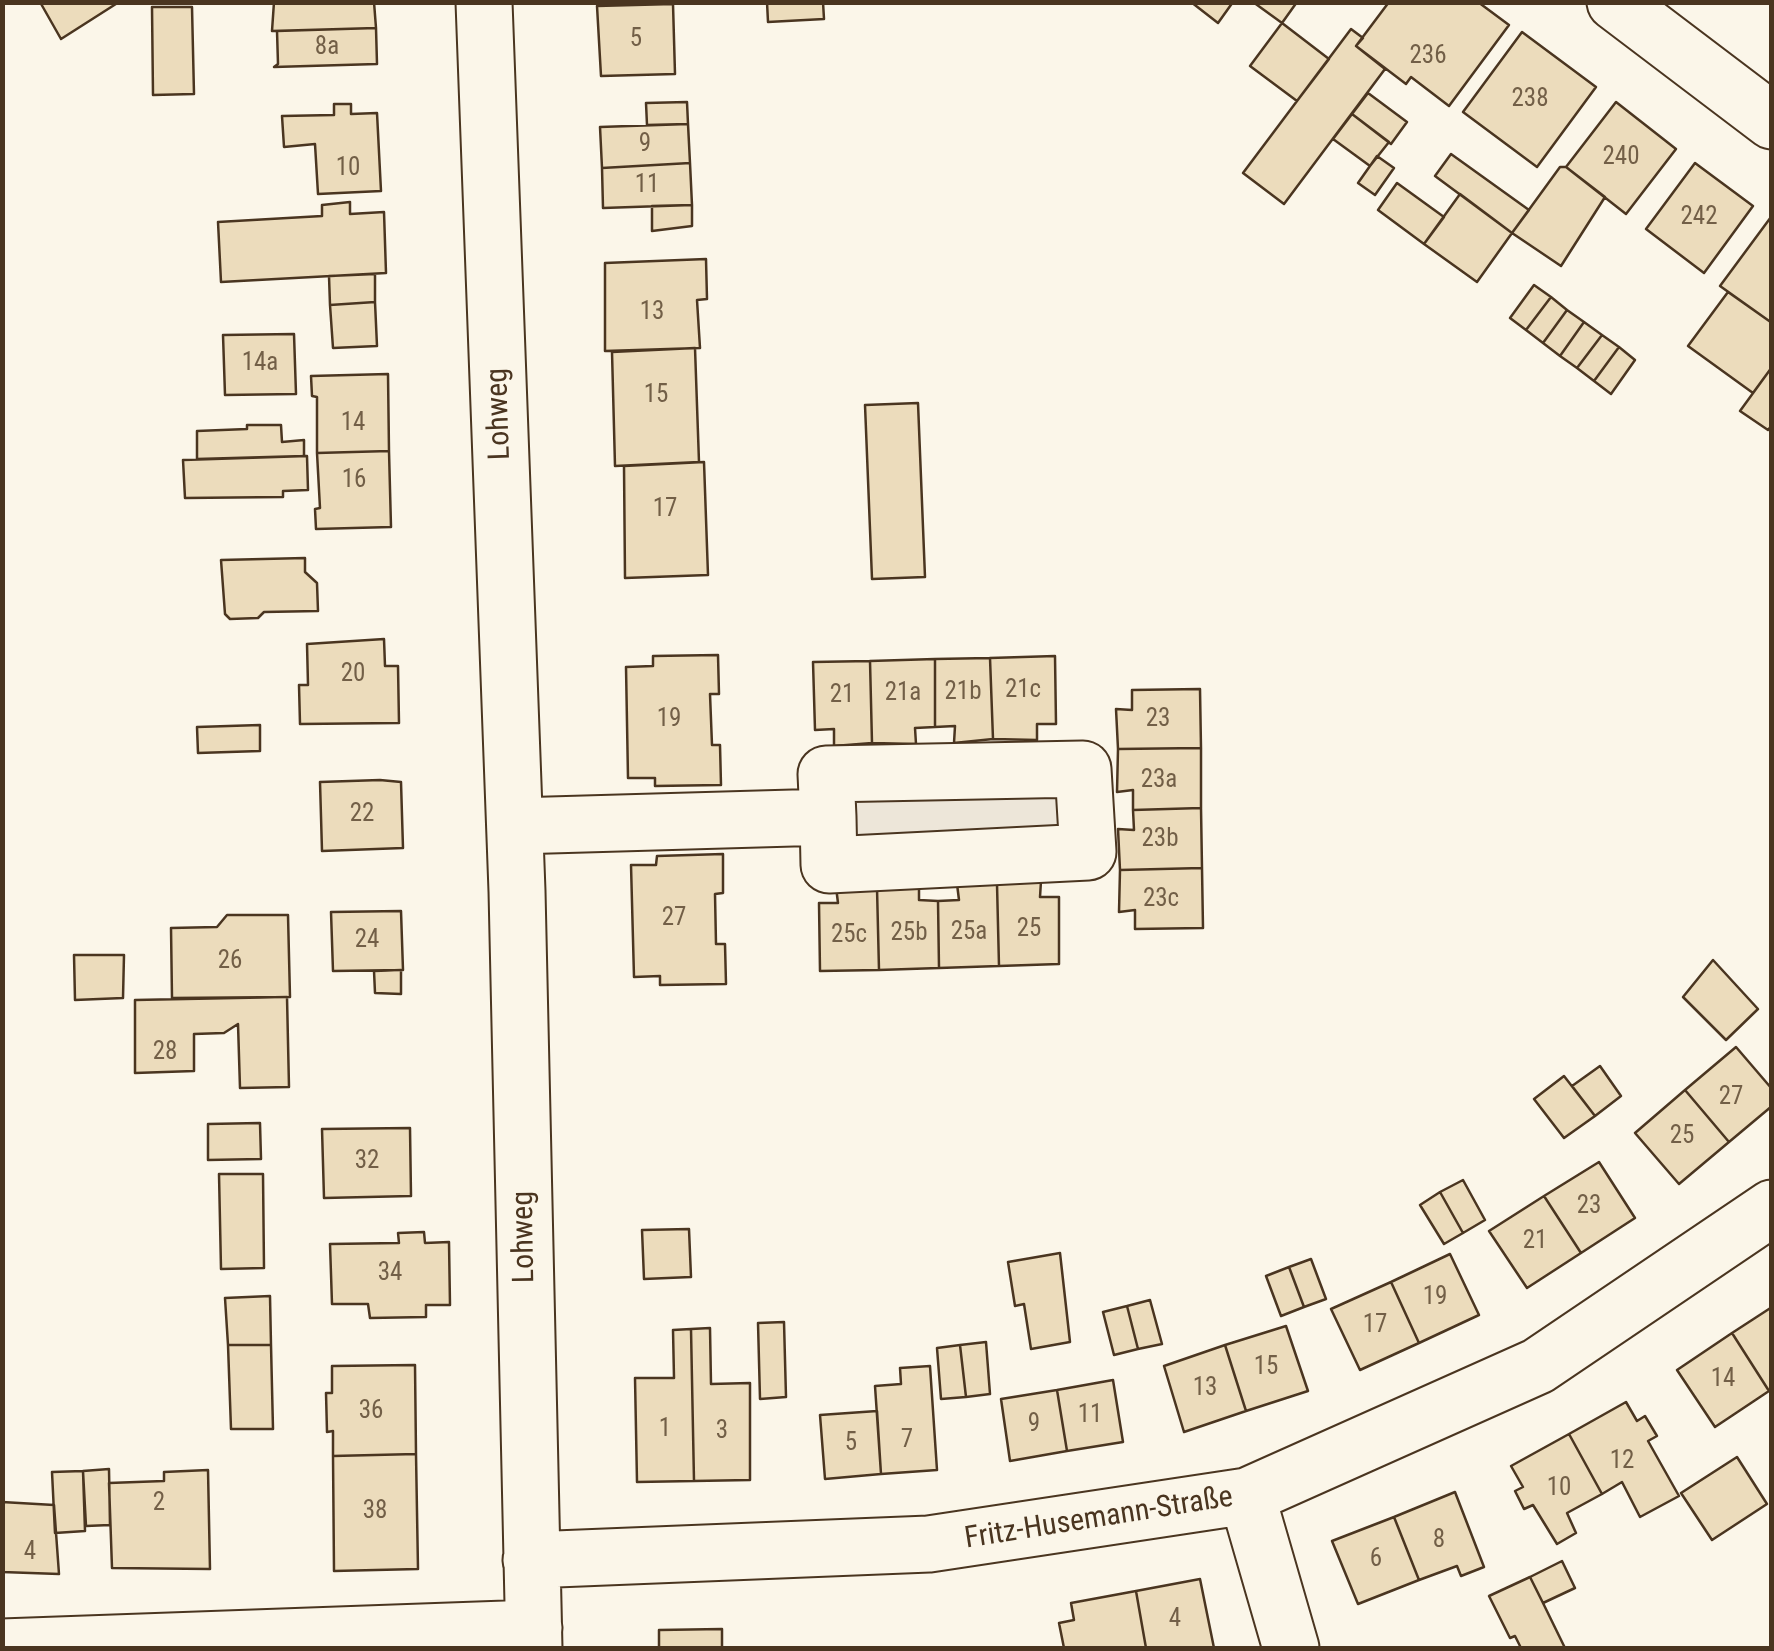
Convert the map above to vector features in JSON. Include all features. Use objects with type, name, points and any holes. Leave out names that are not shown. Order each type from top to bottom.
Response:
[{"type":"street","name":"Lohweg","points":[[484,2],[515,826],[534,1638]]},
{"type":"street","points":[[1614,2],[1772,122]]},
{"type":"street","points":[[515,826],[828,817]]},
{"type":"street","name":"Fritz-Husemann-Straße","points":[[531,1560],[930,1544],[1247,1496],[1538,1366],[1772,1208]]},
{"type":"street","points":[[1247,1496],[1291,1648]]},
{"type":"street","points":[[2,1647],[534,1638]]},
{"type":"shaded area","points":[[1069,784],[1070,837],[853,841],[852,791]]},
{"type":"building","points":[[40,2],[119,2],[61,39]]},
{"type":"building","points":[[274,2],[374,2],[376,28],[272,31]]},
{"type":"building","points":[[767,2],[823,2],[824,19],[768,22]]},
{"type":"building","points":[[1191,2],[1233,2],[1218,23]]},
{"type":"building","points":[[1253,2],[1297,2],[1282,23]]},
{"type":"building","points":[[1389,2],[1478,2],[1509,25],[1449,106],[1411,77],[1406,84],[1356,46]]},
{"type":"building","points":[[673,4],[675,74],[601,76],[597,6]]},
{"type":"building","points":[[152,7],[192,7],[194,94],[153,95]]},
{"type":"building","points":[[1282,23],[1329,59],[1297,101],[1250,66]]},
{"type":"building","points":[[376,28],[377,64],[274,67],[278,64],[277,31]]},
{"type":"building","points":[[1351,29],[1363,38],[1356,46],[1385,69],[1284,204],[1243,173]]},
{"type":"building","points":[[1522,32],[1596,87],[1537,167],[1463,112]]},
{"type":"building","points":[[1368,93],[1407,122],[1391,144],[1352,114]]},
{"type":"building","points":[[687,102],[688,124],[647,125],[646,103]]},
{"type":"building","points":[[1616,102],[1676,149],[1626,214],[1566,167]]},
{"type":"building","points":[[334,104],[351,104],[351,114],[377,113],[381,191],[318,194],[315,144],[284,147],[282,116],[334,115]]},
{"type":"building","points":[[1352,114],[1389,142],[1370,166],[1333,139]]},
{"type":"building","points":[[688,124],[690,163],[602,168],[600,127]]},
{"type":"building","points":[[1451,154],[1529,210],[1512,233],[1435,176]]},
{"type":"building","points":[[1377,156],[1394,168],[1375,195],[1358,183]]},
{"type":"building","points":[[690,163],[692,205],[603,208],[602,168]]},
{"type":"building","points":[[1695,163],[1753,206],[1704,273],[1646,229]]},
{"type":"building","points":[[1560,167],[1566,167],[1605,197],[1561,266],[1512,233]]},
{"type":"building","points":[[1397,183],[1444,217],[1424,244],[1378,210]]},
{"type":"building","points":[[1460,194],[1512,233],[1477,282],[1424,244]]},
{"type":"building","points":[[350,202],[350,214],[384,212],[386,273],[221,282],[218,222],[322,216],[322,205]]},
{"type":"building","points":[[692,205],[692,226],[652,231],[652,206]]},
{"type":"building","points":[[1772,217],[1772,323],[1720,286]]},
{"type":"building","points":[[706,259],[707,299],[697,300],[700,348],[605,351],[605,263]]},
{"type":"building","points":[[375,274],[375,302],[330,305],[329,276]]},
{"type":"building","points":[[1534,285],[1551,297],[1526,330],[1510,318]]},
{"type":"building","points":[[1728,292],[1772,323],[1772,367],[1753,393],[1688,346]]},
{"type":"building","points":[[1551,297],[1567,310],[1543,343],[1526,330]]},
{"type":"building","points":[[375,302],[377,346],[333,348],[330,305]]},
{"type":"building","points":[[1567,310],[1584,322],[1560,356],[1543,343]]},
{"type":"building","points":[[1584,322],[1602,335],[1577,368],[1560,356]]},
{"type":"building","points":[[294,334],[296,394],[225,395],[223,335]]},
{"type":"building","points":[[1602,335],[1619,347],[1594,381],[1577,368]]},
{"type":"building","points":[[1619,347],[1635,360],[1611,394],[1594,381]]},
{"type":"building","points":[[695,348],[699,462],[615,466],[612,352]]},
{"type":"building","points":[[1772,367],[1772,425],[1768,430],[1740,411]]},
{"type":"building","points":[[388,374],[389,451],[317,453],[317,397],[312,396],[311,376]]},
{"type":"building","points":[[918,403],[925,577],[872,579],[865,405]]},
{"type":"building","points":[[247,425],[281,425],[282,442],[304,440],[304,456],[197,459],[197,431],[247,429]]},
{"type":"building","points":[[389,451],[391,527],[316,529],[315,509],[320,508],[317,453]]},
{"type":"building","points":[[307,456],[308,490],[283,491],[283,497],[185,498],[183,460]]},
{"type":"building","points":[[704,462],[708,575],[625,578],[624,466]]},
{"type":"building","points":[[305,558],[305,572],[317,583],[318,611],[264,612],[258,618],[230,619],[225,614],[221,560]]},
{"type":"building","points":[[384,639],[385,666],[398,666],[399,723],[300,724],[299,685],[308,685],[307,644]]},
{"type":"building","points":[[718,655],[719,694],[710,694],[712,745],[720,745],[721,785],[655,786],[655,778],[628,778],[626,667],[653,666],[653,656]]},
{"type":"building","points":[[1055,656],[1056,724],[1037,724],[1037,740],[993,739],[990,658]]},
{"type":"building","points":[[990,658],[993,739],[954,743],[955,726],[935,727],[935,659]]},
{"type":"building","points":[[935,659],[935,727],[915,728],[916,744],[872,743],[870,661]]},
{"type":"building","points":[[870,661],[872,743],[834,746],[834,729],[815,730],[813,662]]},
{"type":"building","points":[[1200,689],[1201,748],[1118,749],[1116,709],[1132,710],[1132,690]]},
{"type":"building","points":[[260,725],[260,751],[198,753],[197,727]]},
{"type":"building","points":[[1201,748],[1201,808],[1133,810],[1133,790],[1117,792],[1118,749]]},
{"type":"building","points":[[320,782],[401,782],[403,848],[322,851]]},
{"type":"building","points":[[1201,808],[1202,868],[1120,870],[1118,829],[1134,830],[1133,810]]},
{"type":"building","points":[[723,854],[723,893],[715,894],[716,944],[725,944],[726,984],[660,985],[660,976],[634,977],[631,865],[656,865],[657,856]]},
{"type":"building","points":[[1202,868],[1203,928],[1135,929],[1135,910],[1119,912],[1120,870]]},
{"type":"building","points":[[1041,881],[1040,897],[1059,897],[1059,964],[999,966],[997,884]]},
{"type":"building","points":[[957,884],[997,884],[999,966],[939,968],[938,901],[959,900]]},
{"type":"building","points":[[919,885],[919,900],[938,901],[939,968],[879,970],[877,888]]},
{"type":"building","points":[[836,887],[877,888],[879,970],[820,971],[819,903],[838,903]]},
{"type":"building","points":[[401,911],[403,970],[333,971],[331,912]]},
{"type":"building","points":[[227,915],[288,915],[290,997],[172,998],[171,928],[217,927]]},
{"type":"building","points":[[74,955],[124,955],[123,998],[75,1000]]},
{"type":"building","points":[[1713,960],[1758,1009],[1726,1040],[1683,997]]},
{"type":"building","points":[[401,970],[401,994],[375,993],[374,971]]},
{"type":"building","points":[[287,997],[289,1087],[240,1088],[238,1024],[224,1033],[194,1034],[194,1071],[135,1073],[135,1000]]},
{"type":"building","points":[[1736,1047],[1772,1089],[1772,1106],[1729,1142],[1685,1090]]},
{"type":"building","points":[[1600,1066],[1621,1096],[1595,1116],[1572,1086]]},
{"type":"building","points":[[1564,1076],[1595,1116],[1564,1138],[1534,1099]]},
{"type":"building","points":[[1685,1090],[1729,1142],[1679,1184],[1635,1133]]},
{"type":"building","points":[[260,1123],[261,1159],[208,1160],[208,1124]]},
{"type":"building","points":[[410,1128],[411,1196],[324,1198],[322,1129]]},
{"type":"building","points":[[1599,1162],[1635,1218],[1581,1253],[1544,1196]]},
{"type":"building","points":[[219,1174],[263,1174],[264,1268],[221,1269]]},
{"type":"building","points":[[1463,1180],[1485,1220],[1463,1233],[1440,1192]]},
{"type":"building","points":[[1440,1192],[1463,1233],[1444,1244],[1420,1205]]},
{"type":"building","points":[[1544,1196],[1581,1253],[1527,1288],[1489,1231]]},
{"type":"building","points":[[689,1229],[691,1277],[644,1279],[642,1230]]},
{"type":"building","points":[[424,1232],[425,1243],[449,1242],[450,1305],[426,1305],[426,1317],[370,1318],[368,1304],[332,1304],[330,1244],[399,1243],[398,1233]]},
{"type":"building","points":[[1060,1253],[1070,1342],[1031,1349],[1024,1304],[1015,1306],[1008,1262]]},
{"type":"building","points":[[1450,1254],[1479,1315],[1419,1343],[1391,1282]]},
{"type":"building","points":[[1311,1259],[1326,1299],[1304,1307],[1289,1267]]},
{"type":"building","points":[[1289,1267],[1304,1307],[1281,1316],[1266,1276]]},
{"type":"building","points":[[1391,1282],[1419,1343],[1360,1370],[1331,1309]]},
{"type":"building","points":[[270,1296],[271,1345],[228,1345],[225,1298]]},
{"type":"building","points":[[1150,1300],[1162,1344],[1138,1349],[1127,1306]]},
{"type":"building","points":[[1127,1306],[1138,1349],[1114,1355],[1103,1312]]},
{"type":"building","points":[[1772,1307],[1772,1389],[1769,1391],[1732,1333]]},
{"type":"building","points":[[784,1322],[786,1397],[760,1399],[758,1323]]},
{"type":"building","points":[[1286,1326],[1308,1391],[1246,1411],[1225,1345]]},
{"type":"building","points":[[710,1328],[711,1384],[750,1383],[750,1480],[694,1481],[691,1329]]},
{"type":"building","points":[[691,1329],[694,1481],[637,1482],[635,1378],[674,1378],[673,1330]]},
{"type":"building","points":[[1732,1333],[1769,1391],[1715,1427],[1677,1370]]},
{"type":"building","points":[[986,1342],[990,1394],[966,1397],[960,1345]]},
{"type":"building","points":[[228,1345],[271,1345],[273,1429],[231,1429]]},
{"type":"building","points":[[960,1345],[966,1397],[941,1399],[937,1348]]},
{"type":"building","points":[[1225,1345],[1246,1411],[1184,1432],[1164,1366]]},
{"type":"building","points":[[415,1365],[416,1454],[333,1456],[333,1431],[327,1432],[326,1393],[332,1393],[332,1366]]},
{"type":"building","points":[[930,1366],[937,1470],[881,1474],[875,1386],[901,1384],[900,1368]]},
{"type":"building","points":[[1113,1380],[1123,1442],[1067,1451],[1057,1390]]},
{"type":"building","points":[[1057,1390],[1067,1451],[1010,1461],[1001,1399]]},
{"type":"building","points":[[1626,1402],[1637,1421],[1645,1416],[1657,1436],[1648,1441],[1679,1496],[1640,1517],[1622,1482],[1602,1494],[1569,1434]]},
{"type":"building","points":[[877,1411],[881,1474],[825,1479],[820,1415]]},
{"type":"building","points":[[1569,1434],[1602,1494],[1567,1513],[1576,1533],[1557,1544],[1533,1505],[1524,1509],[1515,1491],[1523,1487],[1511,1466]]},
{"type":"building","points":[[416,1454],[418,1569],[334,1571],[333,1456]]},
{"type":"building","points":[[1737,1457],[1767,1504],[1712,1540],[1681,1493]]},
{"type":"building","points":[[109,1469],[110,1525],[86,1526],[83,1471]]},
{"type":"building","points":[[208,1470],[210,1569],[112,1568],[109,1483],[164,1481],[164,1472]]},
{"type":"building","points":[[83,1471],[85,1531],[55,1533],[52,1472]]},
{"type":"building","points":[[1455,1492],[1484,1567],[1461,1576],[1457,1566],[1419,1580],[1394,1517]]},
{"type":"building","points":[[2,1502],[54,1505],[59,1574],[2,1572]]},
{"type":"building","points":[[1394,1517],[1419,1580],[1358,1604],[1332,1541]]},
{"type":"building","points":[[1562,1561],[1575,1588],[1543,1603],[1530,1577]]},
{"type":"building","points":[[1530,1577],[1565,1648],[1521,1648],[1515,1636],[1510,1638],[1489,1596]]},
{"type":"building","points":[[1200,1579],[1214,1648],[1146,1648],[1136,1591]]},
{"type":"building","points":[[1136,1591],[1146,1648],[1064,1648],[1059,1623],[1074,1620],[1071,1603]]},
{"type":"building","points":[[722,1629],[722,1648],[659,1648],[659,1630]]}]
